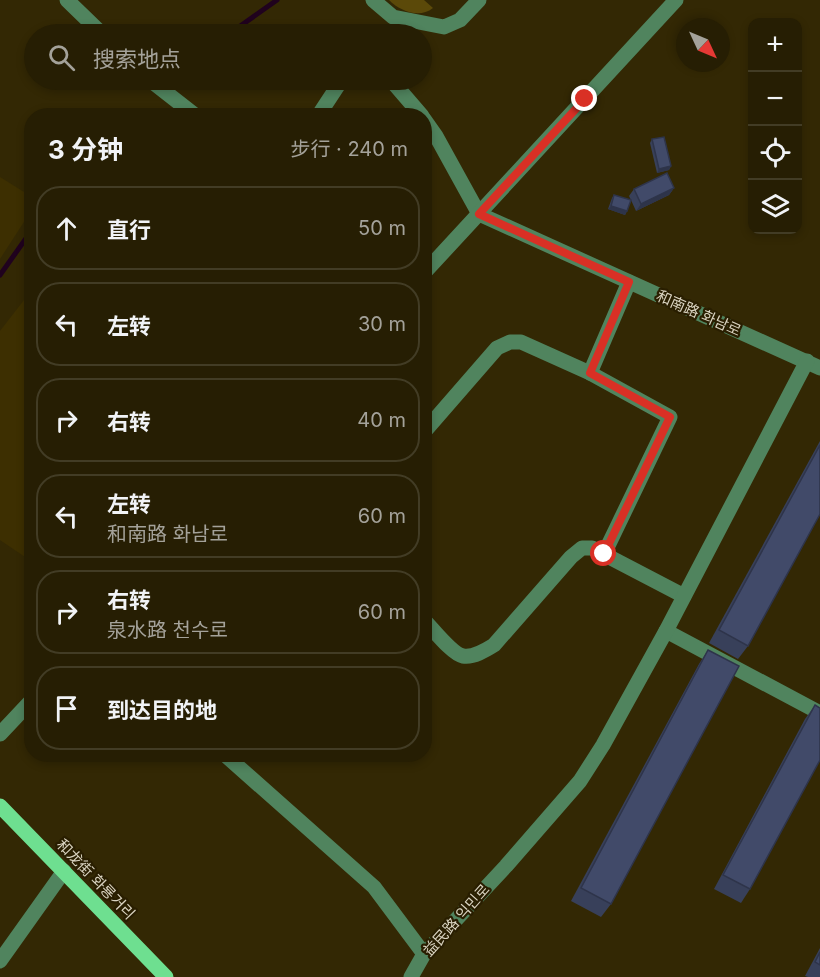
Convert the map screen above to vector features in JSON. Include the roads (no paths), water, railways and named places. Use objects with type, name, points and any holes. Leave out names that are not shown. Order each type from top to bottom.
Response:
[{"type":"main road","name":"和龙街 화룡거리","points":[[0,806],[166,977]]},
{"type":"street","points":[[68,0],[92,24]]},
{"type":"street","points":[[373,0],[393,17],[429,24]]},
{"type":"street","points":[[432,25],[444,27],[460,20],[479,0]]},
{"type":"street","points":[[432,264],[676,0]]},
{"type":"street","points":[[163,90],[186,108]]},
{"type":"street","points":[[323,108],[335,90]]},
{"type":"street","points":[[400,90],[415,108]]},
{"type":"street","points":[[432,130],[479,214]]},
{"type":"street","name":"和南路 화남로","points":[[479,214],[813,365]]},
{"type":"street","points":[[590,373],[629,282]]},
{"type":"street","points":[[432,423],[497,348],[510,342],[520,342],[590,373],[670,417],[604,554]]},
{"type":"street","name":"益民路 익민로","points":[[411,977],[424,954],[506,866],[580,781],[603,745],[813,365]]},
{"type":"street","points":[[432,628],[456,653],[464,657],[480,653],[494,645],[582,548],[592,548],[684,596]]},
{"type":"street","points":[[666,631],[820,713]]},
{"type":"street","points":[[0,734],[24,708]]},
{"type":"street","points":[[233,762],[374,887],[424,954]]},
{"type":"street","points":[[0,961],[64,872]]},
{"type":"waterway","points":[[243,24],[277,0]]},
{"type":"waterway","points":[[0,275],[24,241]]}]
